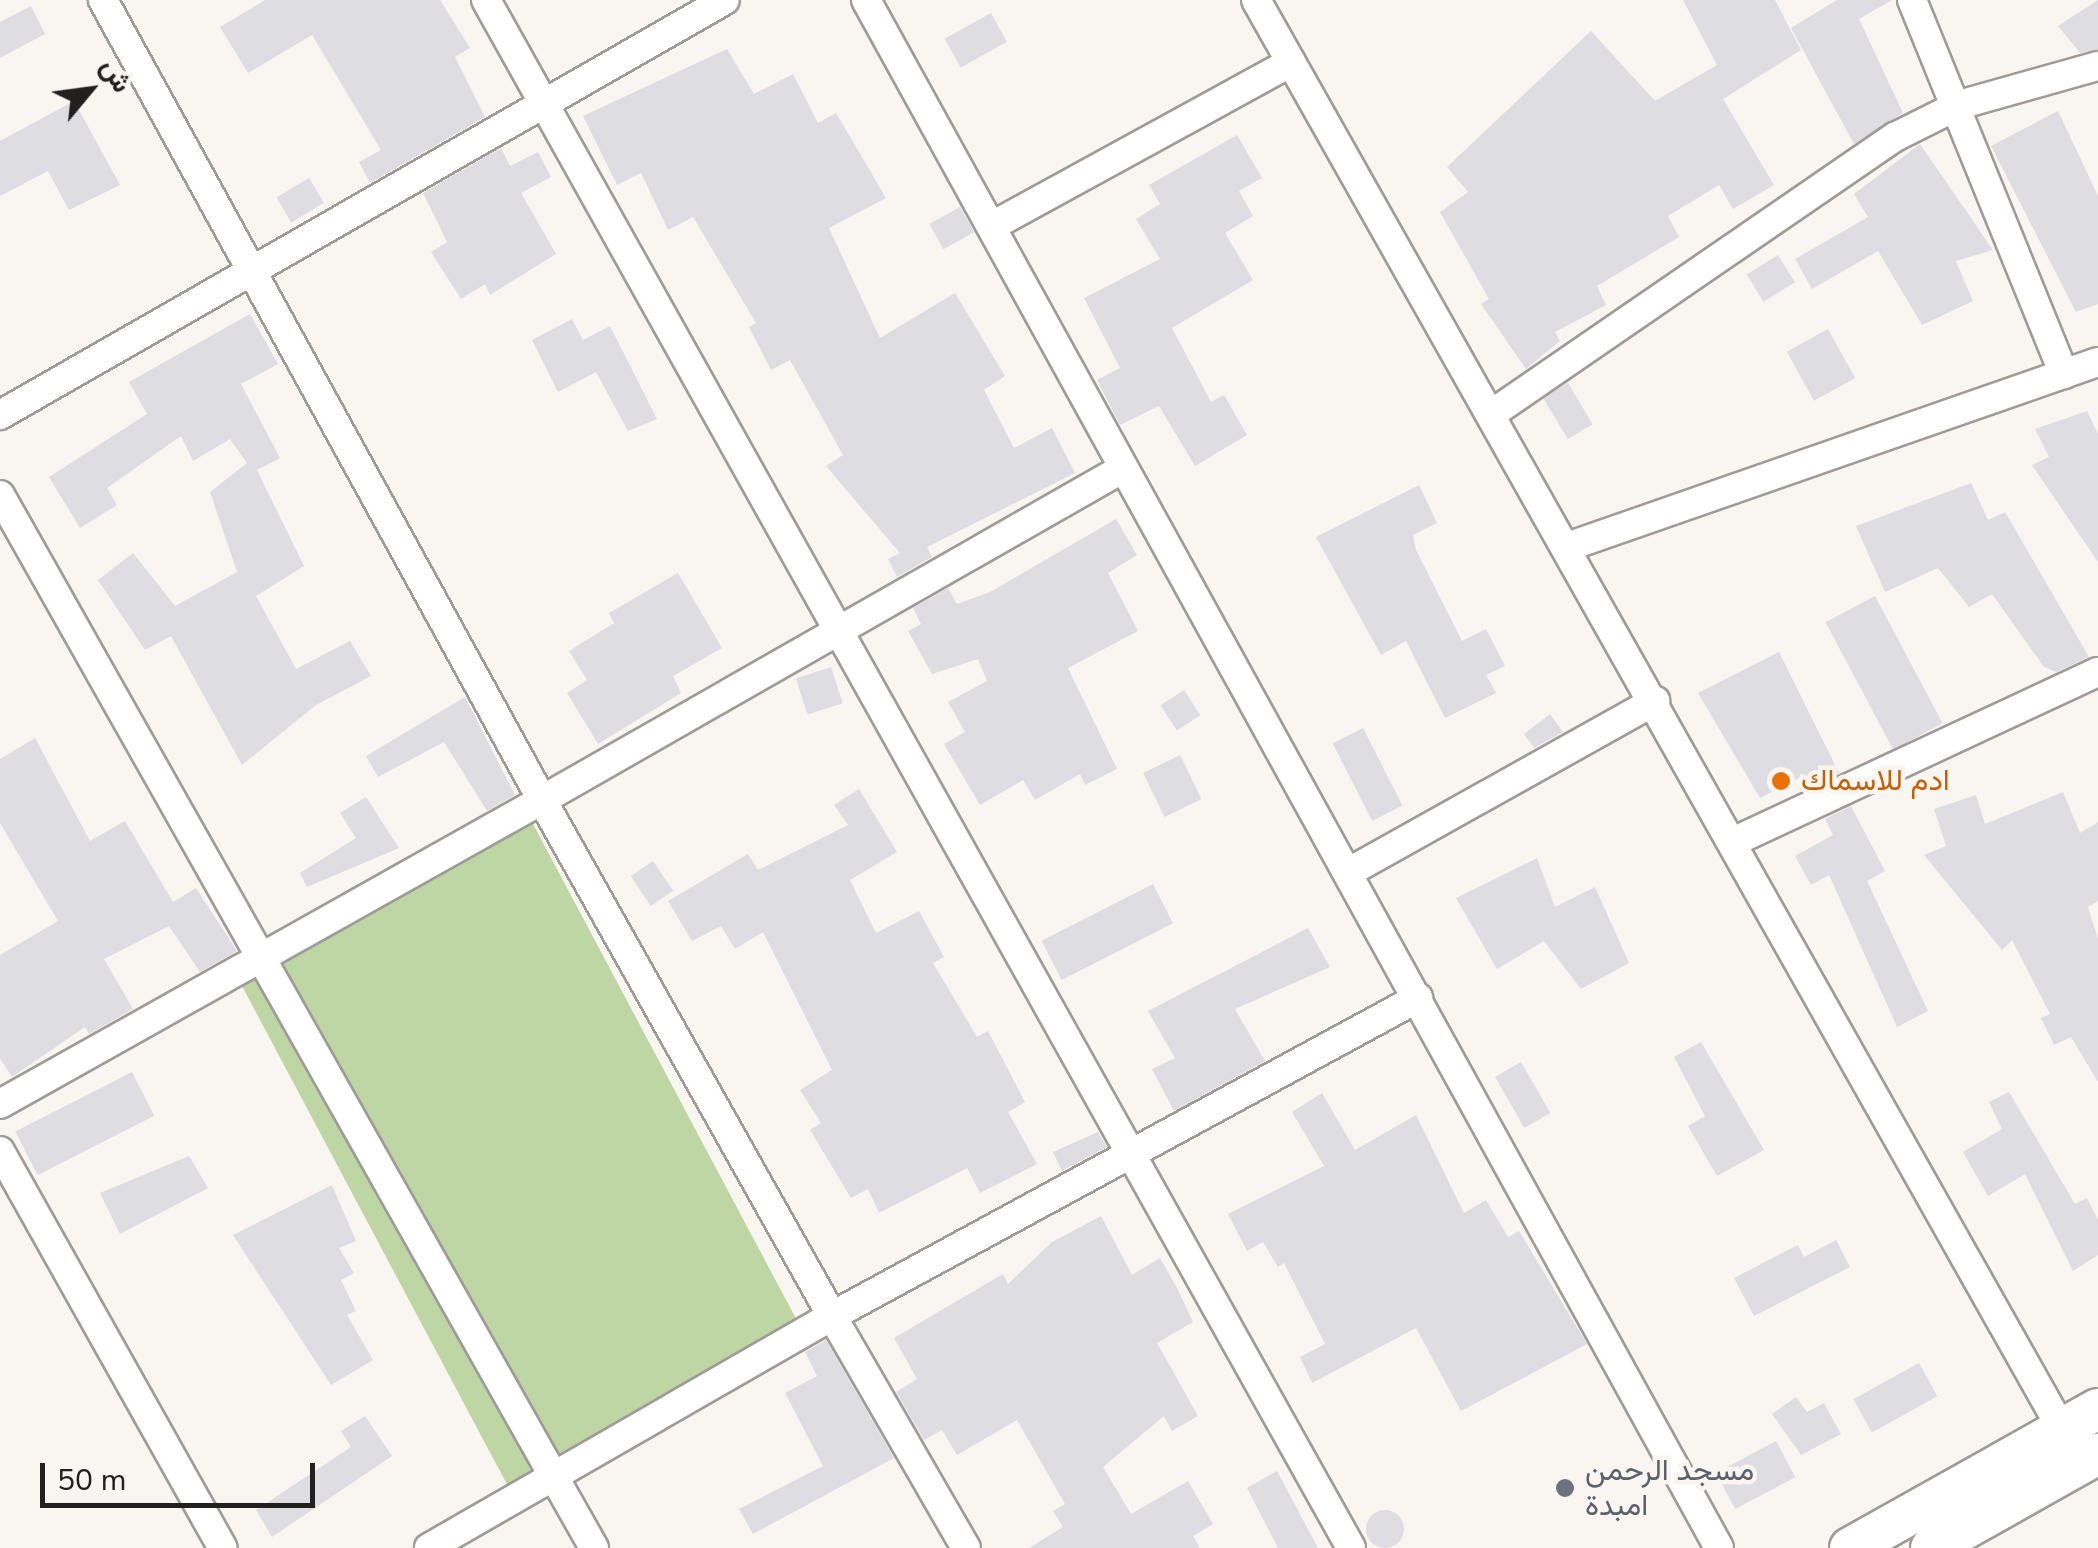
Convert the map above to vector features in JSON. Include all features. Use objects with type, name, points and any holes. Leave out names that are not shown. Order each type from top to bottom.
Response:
[{"type":"main road","points":[[1931,1548],[2080,1449],[2098,1409]]},
{"type":"main road","points":[[1850,1548],[2080,1449]]},
{"type":"street","points":[[103,0],[542,800],[966,1548]]},
{"type":"street","points":[[486,0],[1352,1548]]},
{"type":"street","points":[[0,416],[252,266],[725,0]]},
{"type":"street","points":[[866,0],[992,226],[1120,470],[1349,872],[1719,1548]]},
{"type":"street","points":[[1256,0],[2080,1449]]},
{"type":"street","points":[[1912,0],[1959,104],[2064,374]]},
{"type":"street","points":[[992,226],[1291,62]]},
{"type":"street","points":[[1493,413],[1895,137],[1959,104],[2098,66]]},
{"type":"street","points":[[1567,547],[2098,362]]},
{"type":"street","points":[[0,1104],[1120,470]]},
{"type":"street","points":[[0,495],[267,955],[594,1548]]},
{"type":"street","points":[[1735,841],[2098,672]]},
{"type":"street","points":[[1349,872],[1655,702]]},
{"type":"street","points":[[429,1548],[832,1316],[1134,1158],[1418,998]]},
{"type":"street","points":[[0,1151],[223,1548]]},
{"type":"green space","points":[[533,824],[807,1339],[513,1495],[239,980]]},
{"type":"building","points":[[265,0],[440,0],[470,48],[455,57],[485,117],[370,183],[359,162],[381,150],[312,35],[248,73],[220,27]]},
{"type":"building","points":[[1683,0],[1775,0],[1801,50],[1723,99],[1774,185],[1733,209],[1719,185],[1668,216],[1679,237],[1597,286],[1606,305],[1555,332],[1560,341],[1526,369],[1481,304],[1489,299],[1440,212],[1468,192],[1447,167],[1591,31],[1655,101],[1717,65]]},
{"type":"building","points":[[1837,0],[1892,0],[1859,19],[1903,113],[1854,144],[1791,28]]},
{"type":"building","points":[[2098,0],[2098,49],[2080,53],[2058,26]]},
{"type":"building","points":[[31,6],[45,34],[0,58],[0,22]]},
{"type":"building","points":[[991,13],[1007,42],[961,68],[945,39]]},
{"type":"building","points":[[727,49],[754,94],[793,74],[818,123],[836,113],[886,198],[829,228],[880,338],[955,293],[1005,376],[984,390],[1014,448],[1052,428],[1075,473],[927,547],[932,557],[897,577],[888,559],[900,553],[826,466],[843,455],[790,360],[771,370],[749,327],[756,323],[693,217],[668,230],[641,173],[617,185],[583,116]]},
{"type":"building","points":[[74,101],[120,185],[69,210],[48,171],[0,196],[0,141]]},
{"type":"building","points":[[2058,111],[2098,196],[2098,304],[2076,312],[1991,146]]},
{"type":"building","points":[[1237,135],[1262,178],[1239,191],[1253,216],[1225,233],[1253,280],[1172,328],[1211,402],[1224,395],[1247,435],[1195,466],[1159,406],[1120,425],[1097,380],[1120,368],[1084,298],[1160,259],[1136,219],[1160,204],[1149,185]]},
{"type":"building","points":[[1920,144],[1993,250],[1956,261],[1973,301],[1922,325],[1878,251],[1812,289],[1795,259],[1868,217],[1854,194]]},
{"type":"building","points":[[501,148],[510,166],[538,152],[551,177],[521,193],[556,254],[490,295],[485,284],[461,299],[431,252],[447,242],[423,193]]},
{"type":"building","points":[[309,178],[324,203],[291,222],[276,198]]},
{"type":"building","points":[[960,207],[974,232],[943,249],[929,224]]},
{"type":"building","points":[[1778,255],[1795,282],[1764,302],[1747,275]]},
{"type":"building","points":[[250,314],[278,364],[241,384],[280,458],[257,470],[304,566],[256,596],[296,669],[350,641],[371,676],[316,705],[242,765],[171,636],[145,650],[98,580],[133,553],[175,606],[237,572],[210,492],[247,463],[230,439],[193,461],[181,436],[107,488],[117,505],[80,528],[49,477],[147,414],[129,382]]},
{"type":"building","points":[[572,319],[583,340],[610,326],[657,419],[628,431],[596,372],[558,392],[532,340]]},
{"type":"building","points":[[1828,329],[1855,378],[1814,401],[1787,352]]},
{"type":"building","points":[[1568,383],[1593,424],[1568,439],[1543,398]]},
{"type":"building","points":[[2087,411],[2098,434],[2098,562],[2032,465],[2049,457],[2035,429]]},
{"type":"building","points":[[1971,483],[1988,520],[2005,512],[2089,657],[2056,672],[2044,667],[1992,594],[1969,607],[1938,568],[1885,592],[1856,526]]},
{"type":"building","points":[[1419,485],[1437,523],[1413,535],[1416,550],[1462,641],[1486,629],[1505,666],[1486,675],[1496,693],[1445,718],[1406,641],[1381,655],[1316,537]]},
{"type":"building","points":[[1116,519],[1137,555],[1108,573],[1138,631],[1068,668],[1117,769],[1085,785],[1080,774],[1035,800],[1023,780],[980,805],[944,744],[965,732],[948,702],[987,681],[978,659],[932,674],[908,631],[921,624],[913,608],[948,588],[957,604],[990,592]]},
{"type":"building","points":[[678,573],[722,648],[673,676],[681,693],[598,744],[567,693],[587,680],[569,651],[614,623],[609,613]]},
{"type":"building","points":[[1875,596],[1943,723],[1893,749],[1826,622]]},
{"type":"building","points":[[1779,652],[1839,773],[1809,787],[1803,776],[1760,798],[1698,693]]},
{"type":"building","points":[[831,667],[843,703],[808,715],[796,678]]},
{"type":"building","points":[[1184,690],[1200,715],[1177,730],[1161,705]]},
{"type":"building","points":[[465,697],[515,795],[487,811],[444,742],[378,777],[366,756]]},
{"type":"building","points":[[1550,714],[1563,732],[1534,748],[1524,734]]},
{"type":"building","points":[[1363,728],[1402,806],[1372,821],[1333,743]]},
{"type":"building","points":[[35,738],[90,841],[125,821],[173,902],[196,888],[237,951],[200,972],[169,926],[104,959],[133,1009],[89,1034],[85,1027],[12,1077],[0,1058],[0,955],[58,921],[0,823],[0,759]]},
{"type":"building","points":[[1180,755],[1201,799],[1165,817],[1143,773]]},
{"type":"building","points":[[859,789],[897,852],[850,880],[876,933],[919,911],[944,957],[933,963],[977,1037],[988,1031],[1025,1102],[1008,1112],[1037,1164],[980,1193],[967,1168],[879,1213],[868,1189],[851,1198],[810,1130],[821,1123],[800,1090],[832,1070],[763,932],[735,949],[721,926],[692,941],[668,901],[748,854],[758,870],[848,825],[834,805]]},
{"type":"building","points":[[2063,792],[2080,833],[2098,822],[2098,901],[2088,907],[2098,939],[2098,1082],[2071,1037],[2054,1045],[2041,1018],[2050,1014],[2012,940],[2002,950],[1924,855],[1946,846],[1934,809],[1976,795],[1985,824]]},
{"type":"building","points":[[366,797],[399,848],[307,887],[300,873],[356,838],[340,813]]},
{"type":"building","points":[[1851,806],[1885,871],[1867,881],[1928,1011],[1897,1027],[1829,875],[1811,885],[1795,856],[1833,835],[1825,819]]},
{"type":"building","points":[[1537,858],[1555,907],[1595,887],[1629,963],[1581,989],[1544,941],[1497,969],[1456,898]]},
{"type":"building","points":[[653,861],[673,891],[651,906],[631,876]]},
{"type":"building","points":[[1153,884],[1173,923],[1062,980],[1042,941]]},
{"type":"building","points":[[1308,928],[1330,967],[1235,1009],[1265,1061],[1174,1111],[1152,1069],[1175,1058],[1148,1011]]},
{"type":"building","points":[[1701,1042],[1764,1150],[1717,1176],[1688,1126],[1705,1116],[1674,1057]]},
{"type":"building","points":[[1521,1062],[1550,1113],[1525,1128],[1495,1077]]},
{"type":"building","points":[[132,1072],[154,1116],[38,1175],[15,1131]]},
{"type":"building","points":[[2009,1092],[2075,1204],[2087,1198],[2098,1220],[2098,1255],[2073,1271],[2025,1174],[1988,1196],[1963,1152],[2002,1129],[1989,1102]]},
{"type":"building","points":[[1322,1093],[1355,1150],[1416,1115],[1464,1213],[1486,1200],[1508,1237],[1519,1231],[1587,1344],[1461,1411],[1416,1328],[1312,1383],[1300,1357],[1325,1344],[1284,1263],[1278,1267],[1263,1242],[1247,1251],[1228,1214],[1324,1166],[1292,1112]]},
{"type":"building","points":[[1098,1132],[1107,1147],[1062,1171],[1053,1152]]},
{"type":"building","points":[[189,1156],[208,1188],[120,1234],[100,1193]]},
{"type":"building","points":[[332,1185],[356,1241],[339,1248],[354,1273],[341,1280],[356,1311],[347,1315],[373,1360],[331,1385],[233,1235]]},
{"type":"building","points":[[1101,1216],[1132,1275],[1160,1258],[1177,1288],[1193,1322],[1157,1343],[1198,1416],[1172,1431],[1164,1416],[1103,1467],[1131,1514],[1188,1481],[1213,1524],[1193,1536],[1200,1548],[1029,1548],[1063,1527],[1053,1511],[1065,1504],[1017,1420],[957,1455],[942,1430],[924,1440],[896,1392],[917,1379],[894,1338],[1003,1274],[1008,1284],[1052,1242]]},
{"type":"building","points":[[1836,1240],[1850,1267],[1754,1316],[1734,1278],[1798,1245],[1804,1257]]},
{"type":"building","points":[[826,1340],[894,1458],[753,1534],[739,1509],[823,1466],[785,1393],[817,1376],[805,1352]]},
{"type":"building","points":[[1919,1363],[1937,1396],[1872,1433],[1853,1399]]},
{"type":"building","points":[[1796,1397],[1807,1412],[1824,1403],[1841,1434],[1801,1455],[1772,1414]]},
{"type":"building","points":[[365,1416],[392,1456],[272,1537],[256,1510],[351,1447],[341,1431]]},
{"type":"building","points":[[1776,1441],[1795,1477],[1735,1509],[1716,1473]]},
{"type":"building","points":[[1277,1471],[1318,1548],[1278,1548],[1247,1488]]},
{"type":"building","points":[[1385,1510],[1399,1515],[1404,1529],[1399,1543],[1385,1548],[1371,1543],[1366,1529],[1371,1515]]},
{"type":"place","name":"ادم للاسماك","points":[[1781,781]]},
{"type":"place","name":"مسجد الرحمن امبدة","points":[[1565,1488]]}]
